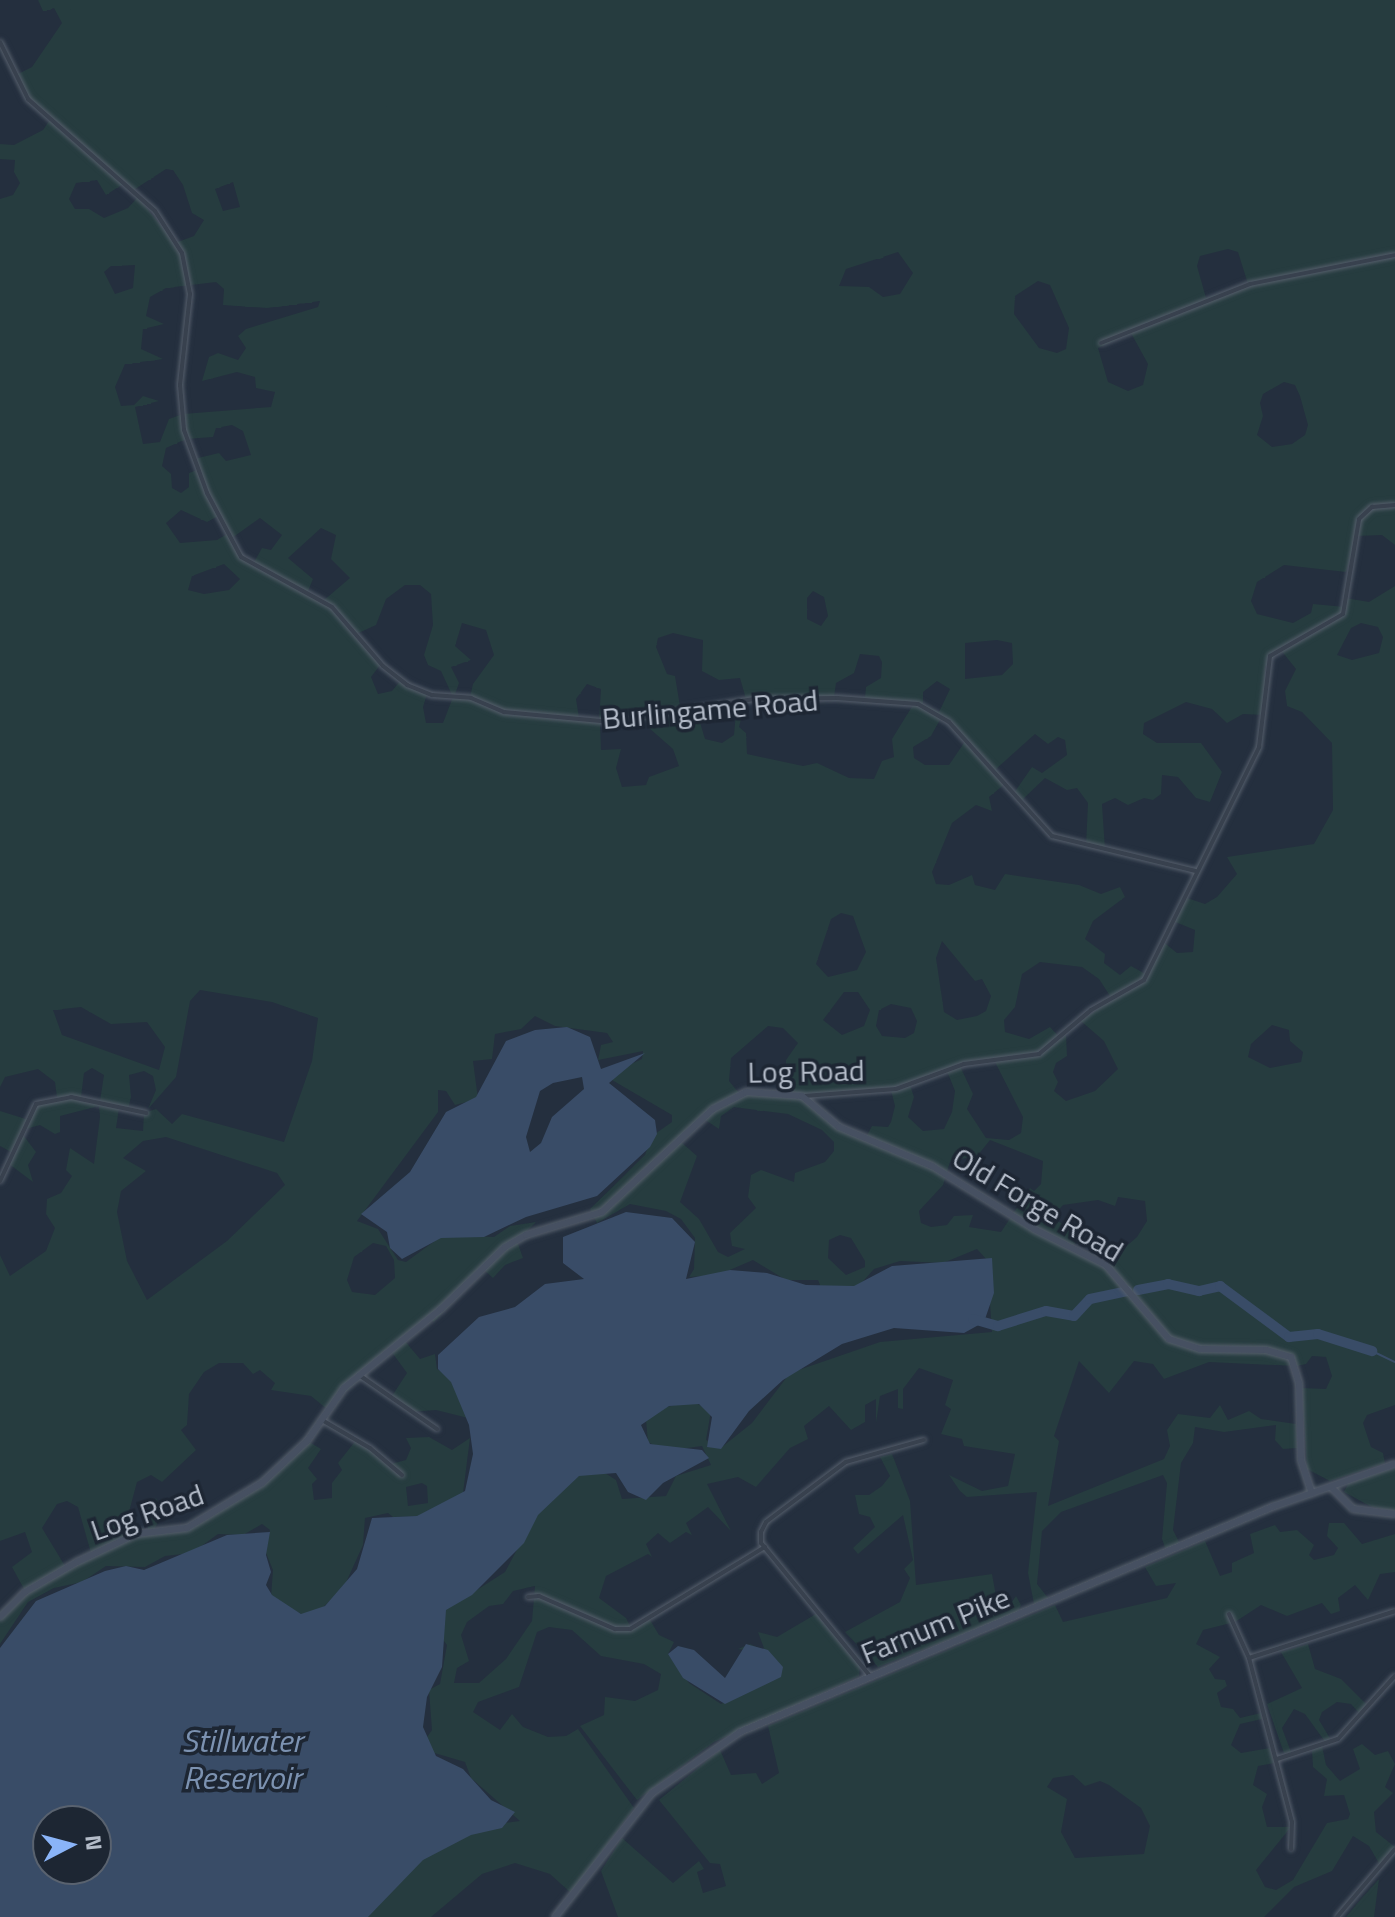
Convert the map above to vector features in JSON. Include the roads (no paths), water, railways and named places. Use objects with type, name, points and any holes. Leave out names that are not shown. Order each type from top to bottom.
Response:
[{"type":"street","name":"Burlingame Road","points":[[0,42],[28,99],[155,211],[182,253],[190,285],[180,385],[184,430],[207,493],[241,557],[332,607],[383,666],[407,685],[432,695],[471,698],[504,712],[612,722],[754,699],[837,698],[918,704],[949,722],[1052,836],[1196,871]]},
{"type":"street","points":[[1101,343],[1250,284],[1395,255]]},
{"type":"street","name":"Log Road","points":[[0,1617],[25,1592],[77,1562],[136,1534],[187,1528],[232,1504],[289,1462],[359,1375],[505,1247],[526,1235],[602,1212],[731,1095],[802,1096],[896,1089],[973,1061],[1039,1054],[1091,1010],[1144,980],[1259,747],[1270,656],[1343,614],[1359,519],[1372,507],[1395,505]]},
{"type":"street","name":"Old Forge Road","points":[[802,1096],[839,1127],[932,1166],[1034,1229],[1106,1265],[1169,1339],[1200,1349],[1266,1350],[1291,1357],[1299,1383],[1301,1460],[1312,1493]]},
{"type":"street","points":[[0,1181],[36,1104],[71,1097],[146,1113]]},
{"type":"street","points":[[359,1375],[437,1429]]},
{"type":"street","points":[[322,1420],[370,1448],[402,1475]]},
{"type":"street","points":[[870,1676],[765,1547],[761,1532],[766,1522],[846,1462],[924,1440]]},
{"type":"street","name":"Farnum Pike","points":[[555,1917],[640,1806],[686,1765],[740,1732],[1312,1493],[1395,1464]]},
{"type":"street","points":[[1331,1487],[1353,1509],[1395,1514]]},
{"type":"street","points":[[528,1597],[539,1596],[615,1629],[630,1629],[765,1547]]},
{"type":"street","points":[[1249,1658],[1395,1611]]},
{"type":"street","points":[[1229,1614],[1249,1658],[1276,1759],[1292,1822],[1291,1849]]},
{"type":"street","points":[[1276,1759],[1338,1739],[1395,1676]]},
{"type":"street","points":[[1337,1917],[1395,1849]]},
{"type":"water","points":[[567,1027],[590,1037],[601,1069],[645,1053],[609,1083],[655,1120],[657,1134],[650,1147],[597,1196],[526,1217],[484,1237],[441,1238],[402,1259],[390,1248],[387,1232],[361,1214],[410,1172],[446,1112],[476,1097],[506,1041],[535,1030]],"holes":[[[582,1077],[584,1089],[552,1117],[541,1143],[530,1152],[526,1137],[540,1091],[553,1083]]]},
{"type":"water","name":"Stillwater Reservoir","points":[[626,1212],[672,1218],[695,1242],[686,1279],[730,1270],[767,1273],[806,1285],[854,1286],[892,1266],[992,1258],[994,1293],[984,1322],[964,1333],[894,1328],[842,1344],[783,1380],[749,1411],[721,1449],[707,1447],[712,1417],[699,1404],[669,1406],[641,1425],[650,1444],[702,1450],[709,1458],[663,1483],[646,1500],[628,1492],[616,1473],[579,1476],[538,1515],[524,1543],[472,1595],[446,1610],[442,1667],[427,1697],[423,1727],[436,1756],[463,1769],[491,1800],[515,1812],[502,1828],[471,1835],[423,1860],[368,1917],[0,1917],[0,1648],[36,1601],[105,1571],[126,1566],[144,1570],[227,1535],[270,1532],[266,1555],[271,1572],[266,1585],[272,1595],[301,1614],[325,1606],[357,1569],[372,1518],[417,1516],[465,1491],[473,1454],[469,1425],[451,1382],[438,1369],[438,1355],[479,1317],[515,1307],[545,1284],[584,1279],[563,1263],[563,1237]]},
{"type":"water","points":[[746,1644],[768,1650],[783,1667],[781,1677],[725,1704],[683,1678],[668,1654],[678,1646],[694,1650],[725,1678]]},
{"type":"waterway","points":[[1138,1290],[1168,1284],[1199,1291],[1220,1286],[1289,1337],[1318,1334],[1372,1351]]},
{"type":"waterway","points":[[973,1319],[998,1326],[1046,1311],[1074,1316],[1090,1299],[1127,1291]]},
{"type":"waterway","points":[[1372,1351],[1395,1362]]}]
